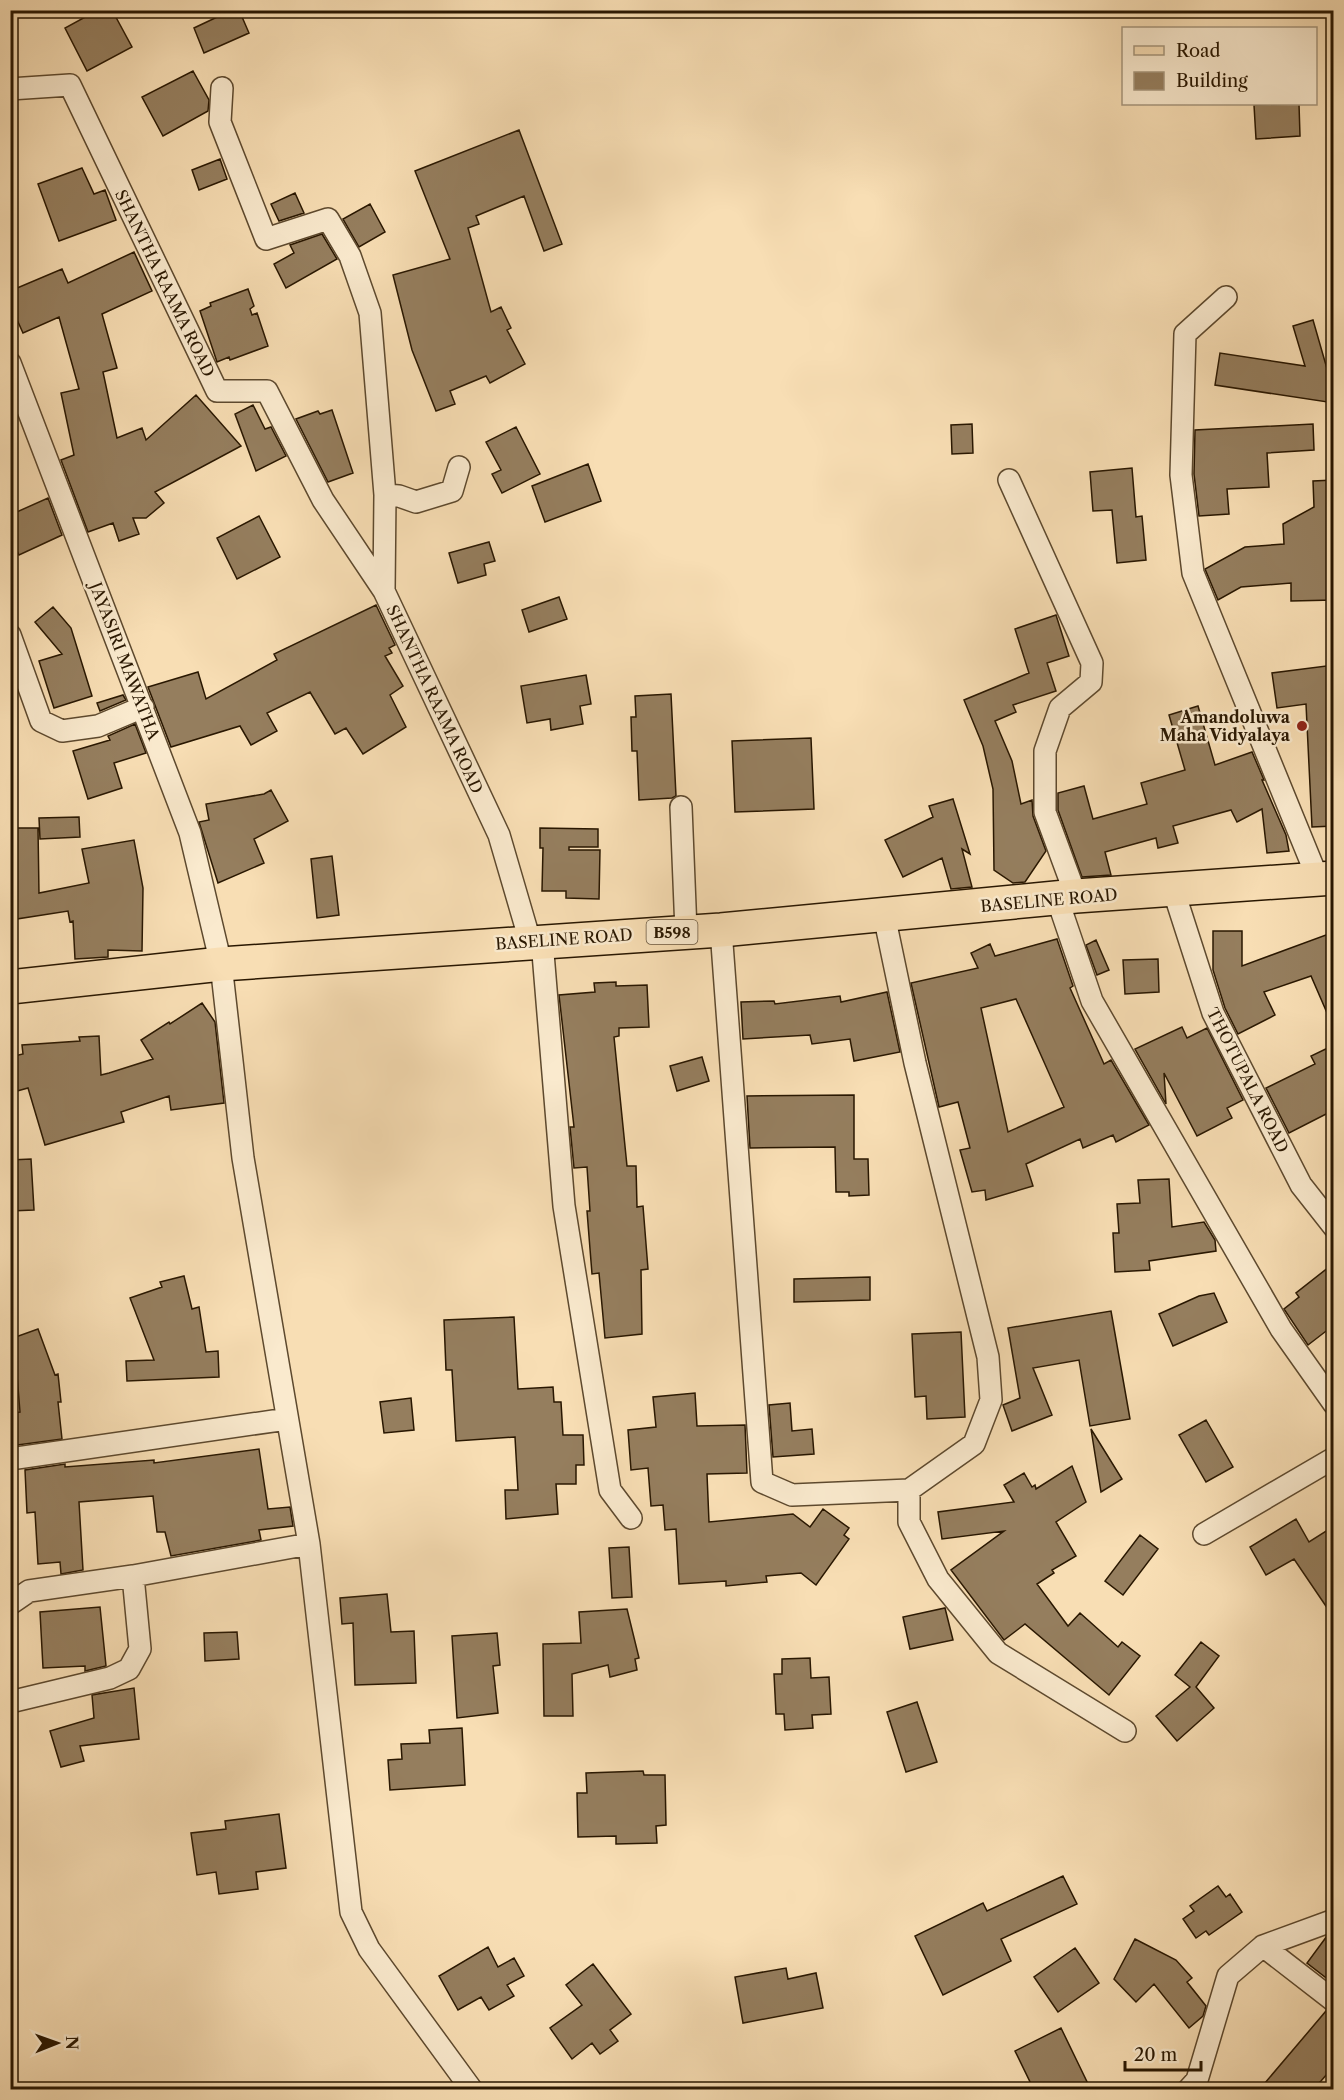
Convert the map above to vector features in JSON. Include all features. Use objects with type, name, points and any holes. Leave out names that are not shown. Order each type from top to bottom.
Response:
[{"type":"main road","name":"BASELINE ROAD","points":[[10,987],[221,964],[720,930],[1066,897],[1326,878]]},
{"type":"street","name":"SHANTHA RAAMA ROAD","points":[[10,89],[70,86],[216,391],[267,391],[323,500],[384,591],[499,835],[536,941],[564,1206],[610,1490],[631,1518]]},
{"type":"street","points":[[222,88],[220,122],[266,239],[328,219],[350,256],[370,314],[385,495],[384,591]]},
{"type":"street","points":[[1226,297],[1185,334],[1181,475],[1193,573],[1326,878]]},
{"type":"street","name":"JAYASIRI MAWATHA","points":[[10,363],[144,707],[190,833],[221,964],[243,1158],[309,1544],[351,1912],[369,1948],[472,2090]]},
{"type":"street","points":[[385,495],[399,496],[416,502],[452,491],[459,467]]},
{"type":"street","points":[[1009,480],[1092,663],[1091,682],[1060,708],[1045,751],[1045,812],[1092,1001],[1281,1329],[1334,1404]]},
{"type":"street","points":[[10,635],[41,721],[62,731],[98,726],[144,707]]},
{"type":"street","points":[[681,807],[686,931]]},
{"type":"street","name":"THOTUPALA ROAD","points":[[1173,889],[1213,1013],[1301,1185],[1334,1227]]},
{"type":"street","points":[[720,930],[762,1482],[792,1495],[909,1490],[974,1444],[991,1400],[988,1357],[915,1063],[884,915]]},
{"type":"street","points":[[10,1459],[287,1419]]},
{"type":"street","points":[[1204,1534],[1334,1458]]},
{"type":"street","points":[[909,1490],[909,1522],[938,1579],[998,1653],[1125,1731]]},
{"type":"street","points":[[10,1604],[29,1591],[133,1576],[309,1544]]},
{"type":"street","points":[[10,1702],[110,1678],[129,1669],[140,1649],[133,1576]]},
{"type":"street","points":[[1197,2086],[1228,1976],[1263,1946],[1334,1920]]},
{"type":"street","points":[[1263,1946],[1334,2001]]},
{"type":"building","points":[[98,10],[112,10],[132,47],[87,71],[65,28]]},
{"type":"building","points":[[232,10],[239,10],[249,33],[204,53],[194,28]]},
{"type":"building","points":[[193,71],[209,100],[208,111],[163,136],[142,97]]},
{"type":"building","points":[[1254,105],[1299,105],[1300,136],[1256,139]]},
{"type":"building","points":[[519,130],[562,244],[544,251],[524,196],[476,216],[479,224],[468,228],[491,312],[501,307],[511,328],[507,330],[525,364],[490,383],[486,376],[450,391],[455,404],[436,411],[412,350],[393,275],[450,259],[415,171]]},
{"type":"building","points":[[220,159],[227,179],[199,190],[192,170]]},
{"type":"building","points":[[82,168],[94,194],[105,190],[116,220],[59,241],[38,184]]},
{"type":"building","points":[[295,193],[304,213],[279,221],[271,204]]},
{"type":"building","points":[[370,204],[385,232],[359,247],[343,219]]},
{"type":"building","points":[[322,234],[337,259],[286,288],[274,264],[294,253],[290,245]]},
{"type":"building","points":[[134,252],[152,291],[102,314],[117,368],[103,372],[117,438],[142,428],[146,440],[196,395],[241,446],[155,492],[164,503],[146,518],[133,518],[139,534],[119,541],[113,523],[88,532],[61,460],[74,455],[61,393],[79,389],[59,317],[23,333],[10,304],[10,291],[62,269],[68,283]]},
{"type":"building","points":[[248,289],[254,306],[250,309],[252,315],[257,313],[268,346],[230,360],[229,357],[217,362],[200,311],[211,306],[210,303]]},
{"type":"building","points":[[1313,320],[1334,393],[1334,403],[1215,385],[1220,353],[1305,366],[1293,326]]},
{"type":"building","points":[[253,405],[265,429],[271,427],[286,456],[256,471],[235,414]]},
{"type":"building","points":[[332,410],[353,473],[328,482],[296,419],[318,411],[320,414]]},
{"type":"building","points":[[972,424],[973,453],[952,454],[951,425]]},
{"type":"building","points":[[1313,424],[1314,450],[1267,453],[1269,487],[1227,489],[1229,514],[1199,516],[1194,474],[1195,430]]},
{"type":"building","points":[[516,427],[540,474],[502,493],[492,474],[501,470],[486,442]]},
{"type":"building","points":[[588,464],[601,501],[545,522],[532,486]]},
{"type":"building","points":[[1132,468],[1136,517],[1142,516],[1146,560],[1117,563],[1112,510],[1093,511],[1090,472]]},
{"type":"building","points":[[1334,480],[1334,600],[1291,601],[1291,583],[1241,587],[1218,600],[1205,569],[1245,547],[1284,544],[1283,524],[1314,507],[1313,481]]},
{"type":"building","points":[[48,498],[62,535],[19,555],[10,536],[10,515]]},
{"type":"building","points":[[259,516],[280,557],[237,579],[217,538]]},
{"type":"building","points":[[489,542],[495,561],[484,564],[486,575],[458,583],[449,553]]},
{"type":"building","points":[[559,597],[567,619],[529,632],[522,610]]},
{"type":"building","points":[[376,605],[395,645],[389,648],[392,653],[385,656],[403,686],[390,695],[406,727],[363,754],[346,728],[335,734],[310,692],[267,713],[277,731],[251,745],[240,726],[171,747],[148,687],[198,672],[206,699],[277,660],[274,654]]},
{"type":"building","points":[[53,607],[71,628],[92,696],[54,708],[39,661],[62,654],[35,622]]},
{"type":"building","points":[[1056,615],[1069,656],[1047,663],[1056,691],[1013,705],[1016,712],[995,721],[1012,761],[1021,804],[1032,800],[1033,816],[1046,851],[1025,882],[1013,883],[994,870],[993,789],[983,746],[964,700],[1029,673],[1015,629]]},
{"type":"building","points":[[1334,665],[1334,826],[1312,827],[1306,704],[1277,708],[1272,673]]},
{"type":"building","points":[[586,675],[591,704],[580,706],[583,724],[551,730],[550,719],[527,723],[521,686]]},
{"type":"building","points":[[671,694],[676,796],[639,800],[637,751],[632,751],[631,717],[636,717],[635,696]]},
{"type":"building","points":[[123,695],[126,700],[100,711],[97,703]]},
{"type":"building","points":[[1198,706],[1215,765],[1252,752],[1286,835],[1289,851],[1267,853],[1262,809],[1237,822],[1231,810],[1173,826],[1178,843],[1158,848],[1156,838],[1105,852],[1111,875],[1082,877],[1058,810],[1058,793],[1084,786],[1093,819],[1147,804],[1141,783],[1185,770],[1169,715]]},
{"type":"building","points":[[135,724],[146,753],[114,763],[122,788],[88,799],[73,751],[110,740],[108,736]]},
{"type":"building","points":[[811,738],[814,809],[735,812],[732,741]]},
{"type":"building","points":[[271,790],[288,821],[254,839],[264,863],[218,883],[199,822],[209,820],[206,804],[264,794]]},
{"type":"building","points":[[953,799],[970,854],[962,849],[972,887],[951,889],[942,858],[903,877],[885,840],[933,817],[929,806]]},
{"type":"building","points":[[79,817],[80,837],[40,839],[39,818]]},
{"type":"building","points":[[10,828],[38,828],[39,893],[89,883],[82,849],[134,840],[143,888],[142,951],[108,950],[108,957],[75,959],[73,921],[70,922],[68,911],[10,920]]},
{"type":"building","points":[[540,828],[598,829],[598,847],[569,847],[569,850],[600,850],[599,899],[566,898],[566,891],[542,891],[543,848],[540,848]]},
{"type":"building","points":[[332,856],[339,915],[317,918],[311,859]]},
{"type":"building","points":[[1213,931],[1242,931],[1242,966],[1334,932],[1334,1029],[1311,976],[1264,992],[1275,1015],[1238,1034],[1225,1008],[1213,970]]},
{"type":"building","points":[[1057,939],[1073,986],[1070,988],[1104,1064],[1111,1060],[1149,1125],[1116,1142],[1113,1135],[1083,1148],[1080,1139],[1026,1164],[1033,1186],[986,1200],[985,1190],[972,1192],[960,1150],[970,1148],[958,1102],[939,1107],[911,983],[978,968],[971,953],[990,944],[995,956]],"holes":[[[1016,999],[1064,1107],[1008,1132],[981,1008]]]},
{"type":"building","points":[[1096,940],[1109,970],[1097,975],[1086,945]]},
{"type":"building","points":[[1158,959],[1159,992],[1125,994],[1123,960]]},
{"type":"building","points":[[616,982],[616,986],[647,985],[649,1027],[619,1028],[619,1036],[614,1037],[627,1166],[636,1166],[637,1207],[643,1206],[648,1269],[641,1270],[642,1334],[605,1338],[599,1273],[592,1274],[587,1211],[590,1211],[587,1167],[574,1168],[570,1127],[574,1127],[559,995],[595,992],[594,983]]},
{"type":"building","points":[[887,992],[900,1052],[854,1061],[850,1039],[812,1044],[810,1035],[743,1039],[741,1002],[774,1001],[775,1004],[840,996],[841,1002]]},
{"type":"building","points":[[202,1003],[215,1022],[224,1103],[171,1110],[169,1096],[121,1112],[124,1122],[45,1145],[28,1088],[10,1093],[10,1057],[23,1054],[22,1045],[80,1041],[79,1037],[99,1036],[101,1075],[153,1059],[141,1040]]},
{"type":"building","points":[[1182,1027],[1187,1038],[1207,1028],[1243,1100],[1227,1108],[1232,1118],[1197,1136],[1164,1073],[1166,1104],[1135,1049]]},
{"type":"building","points":[[1334,1045],[1334,1110],[1289,1133],[1266,1088],[1315,1064],[1311,1056]]},
{"type":"building","points":[[702,1057],[709,1081],[677,1091],[670,1066]]},
{"type":"building","points":[[854,1095],[854,1159],[868,1159],[869,1195],[849,1196],[849,1192],[836,1192],[835,1147],[750,1148],[747,1096]]},
{"type":"building","points":[[31,1159],[34,1210],[10,1211],[10,1160]]},
{"type":"building","points":[[1169,1179],[1172,1227],[1204,1222],[1215,1240],[1216,1251],[1149,1261],[1150,1270],[1115,1272],[1113,1233],[1119,1233],[1117,1204],[1140,1203],[1138,1180]]},
{"type":"building","points":[[1334,1263],[1334,1325],[1308,1345],[1284,1309],[1299,1297],[1296,1293]]},
{"type":"building","points":[[184,1276],[192,1309],[199,1307],[206,1352],[218,1351],[219,1377],[127,1381],[126,1361],[154,1360],[130,1298],[162,1287],[160,1282]]},
{"type":"building","points":[[870,1277],[870,1300],[794,1302],[794,1279]]},
{"type":"building","points":[[1214,1293],[1227,1322],[1173,1346],[1159,1314],[1199,1296]]},
{"type":"building","points":[[1111,1311],[1130,1419],[1090,1426],[1079,1360],[1033,1368],[1052,1415],[1012,1431],[1003,1405],[1020,1398],[1008,1328]]},
{"type":"building","points":[[514,1317],[518,1389],[553,1387],[554,1402],[561,1402],[563,1435],[583,1435],[584,1465],[576,1465],[576,1484],[556,1484],[558,1514],[506,1519],[505,1490],[518,1490],[515,1437],[456,1441],[452,1370],[446,1370],[444,1320]]},
{"type":"building","points":[[38,1329],[55,1375],[58,1374],[62,1439],[10,1446],[10,1425],[14,1425],[12,1413],[20,1412],[16,1363],[10,1365],[10,1339]]},
{"type":"building","points":[[961,1332],[965,1417],[927,1419],[926,1396],[915,1397],[912,1334]]},
{"type":"building","points":[[695,1393],[697,1426],[745,1425],[747,1473],[707,1474],[709,1522],[793,1514],[810,1527],[823,1509],[849,1528],[844,1535],[849,1539],[816,1585],[801,1573],[766,1576],[767,1582],[726,1586],[726,1581],[679,1584],[676,1529],[665,1530],[663,1505],[651,1506],[648,1468],[631,1470],[628,1430],[656,1427],[653,1397]]},
{"type":"building","points":[[411,1398],[414,1430],[384,1433],[380,1402]]},
{"type":"building","points":[[790,1403],[792,1431],[812,1429],[814,1454],[773,1457],[769,1405]]},
{"type":"building","points":[[1206,1420],[1233,1467],[1206,1482],[1179,1435]]},
{"type":"building","points":[[1091,1429],[1122,1479],[1101,1492]]},
{"type":"building","points":[[259,1449],[268,1509],[290,1507],[293,1526],[259,1530],[261,1540],[171,1556],[165,1532],[157,1532],[153,1496],[79,1502],[83,1570],[61,1574],[60,1562],[38,1564],[35,1512],[27,1513],[25,1470],[65,1464],[65,1467],[154,1460],[154,1463]]},
{"type":"building","points":[[1072,1466],[1086,1502],[1056,1522],[1076,1556],[1052,1570],[1054,1573],[1037,1584],[1068,1626],[1080,1613],[1118,1647],[1122,1642],[1140,1656],[1109,1695],[1025,1624],[1004,1640],[951,1570],[1004,1531],[942,1539],[938,1512],[1014,1502],[1004,1485],[1024,1473],[1032,1487],[1035,1485],[1036,1489]]},
{"type":"building","points":[[1296,1519],[1309,1542],[1334,1526],[1334,1618],[1294,1559],[1266,1575],[1250,1547]]},
{"type":"building","points":[[1140,1535],[1158,1549],[1123,1595],[1105,1581]]},
{"type":"building","points":[[629,1547],[632,1597],[612,1598],[609,1548]]},
{"type":"building","points":[[387,1594],[391,1632],[414,1631],[416,1683],[355,1685],[353,1623],[342,1624],[340,1598]]},
{"type":"building","points":[[100,1607],[106,1666],[85,1671],[85,1666],[43,1668],[40,1612]]},
{"type":"building","points":[[945,1608],[953,1640],[910,1649],[903,1617]]},
{"type":"building","points":[[627,1609],[639,1658],[635,1659],[637,1670],[610,1677],[608,1665],[572,1674],[573,1716],[544,1716],[543,1644],[581,1643],[579,1612]]},
{"type":"building","points":[[237,1632],[239,1659],[205,1661],[204,1633]]},
{"type":"building","points":[[497,1633],[500,1665],[493,1666],[498,1713],[457,1718],[452,1636]]},
{"type":"building","points":[[1201,1642],[1219,1656],[1196,1687],[1214,1708],[1177,1741],[1156,1716],[1190,1687],[1175,1675]]},
{"type":"building","points":[[810,1658],[811,1678],[829,1677],[831,1714],[812,1715],[813,1728],[785,1730],[784,1714],[776,1714],[774,1674],[782,1674],[782,1659]]},
{"type":"building","points":[[134,1688],[139,1739],[80,1746],[84,1761],[61,1767],[50,1731],[94,1718],[92,1695]]},
{"type":"building","points":[[917,1702],[937,1762],[906,1772],[887,1712]]},
{"type":"building","points":[[462,1728],[465,1785],[390,1790],[388,1760],[402,1759],[401,1744],[430,1743],[429,1730]]},
{"type":"building","points":[[643,1771],[644,1775],[665,1775],[666,1825],[656,1826],[657,1843],[616,1844],[616,1836],[578,1837],[577,1793],[587,1793],[586,1773]]},
{"type":"building","points":[[279,1814],[286,1868],[256,1872],[258,1889],[219,1894],[216,1872],[197,1875],[191,1833],[226,1829],[225,1821]]},
{"type":"building","points":[[1063,1876],[1077,1904],[1001,1939],[1011,1961],[943,1995],[915,1936],[983,1903],[987,1911]]},
{"type":"building","points":[[1218,1886],[1226,1897],[1230,1894],[1242,1912],[1209,1935],[1206,1931],[1196,1938],[1183,1919],[1194,1911],[1190,1906]]},
{"type":"building","points":[[1334,1934],[1334,1984],[1307,1963],[1327,1936]]},
{"type":"building","points":[[1135,1939],[1176,1960],[1192,1978],[1187,1982],[1206,2006],[1203,2016],[1189,2028],[1154,1984],[1136,2002],[1114,1979]]},
{"type":"building","points":[[488,1947],[498,1967],[514,1958],[524,1976],[507,1985],[514,1996],[489,2010],[481,1997],[458,2010],[439,1976]]},
{"type":"building","points":[[1075,1948],[1099,1983],[1058,2012],[1034,1977]]},
{"type":"building","points":[[593,1964],[631,2014],[610,2030],[618,2041],[600,2054],[592,2043],[572,2059],[550,2028],[582,2005],[566,1985]]},
{"type":"building","points":[[786,1968],[788,1979],[816,1973],[823,2008],[743,2023],[735,1977]]},
{"type":"building","points":[[1326,2011],[1334,2014],[1334,2066],[1311,2090],[1259,2090]]},
{"type":"building","points":[[1061,2028],[1091,2090],[1034,2090],[1015,2051]]},
{"type":"place","name":"Amandoluwa Maha Vidyalaya","points":[[1302,726]]}]
